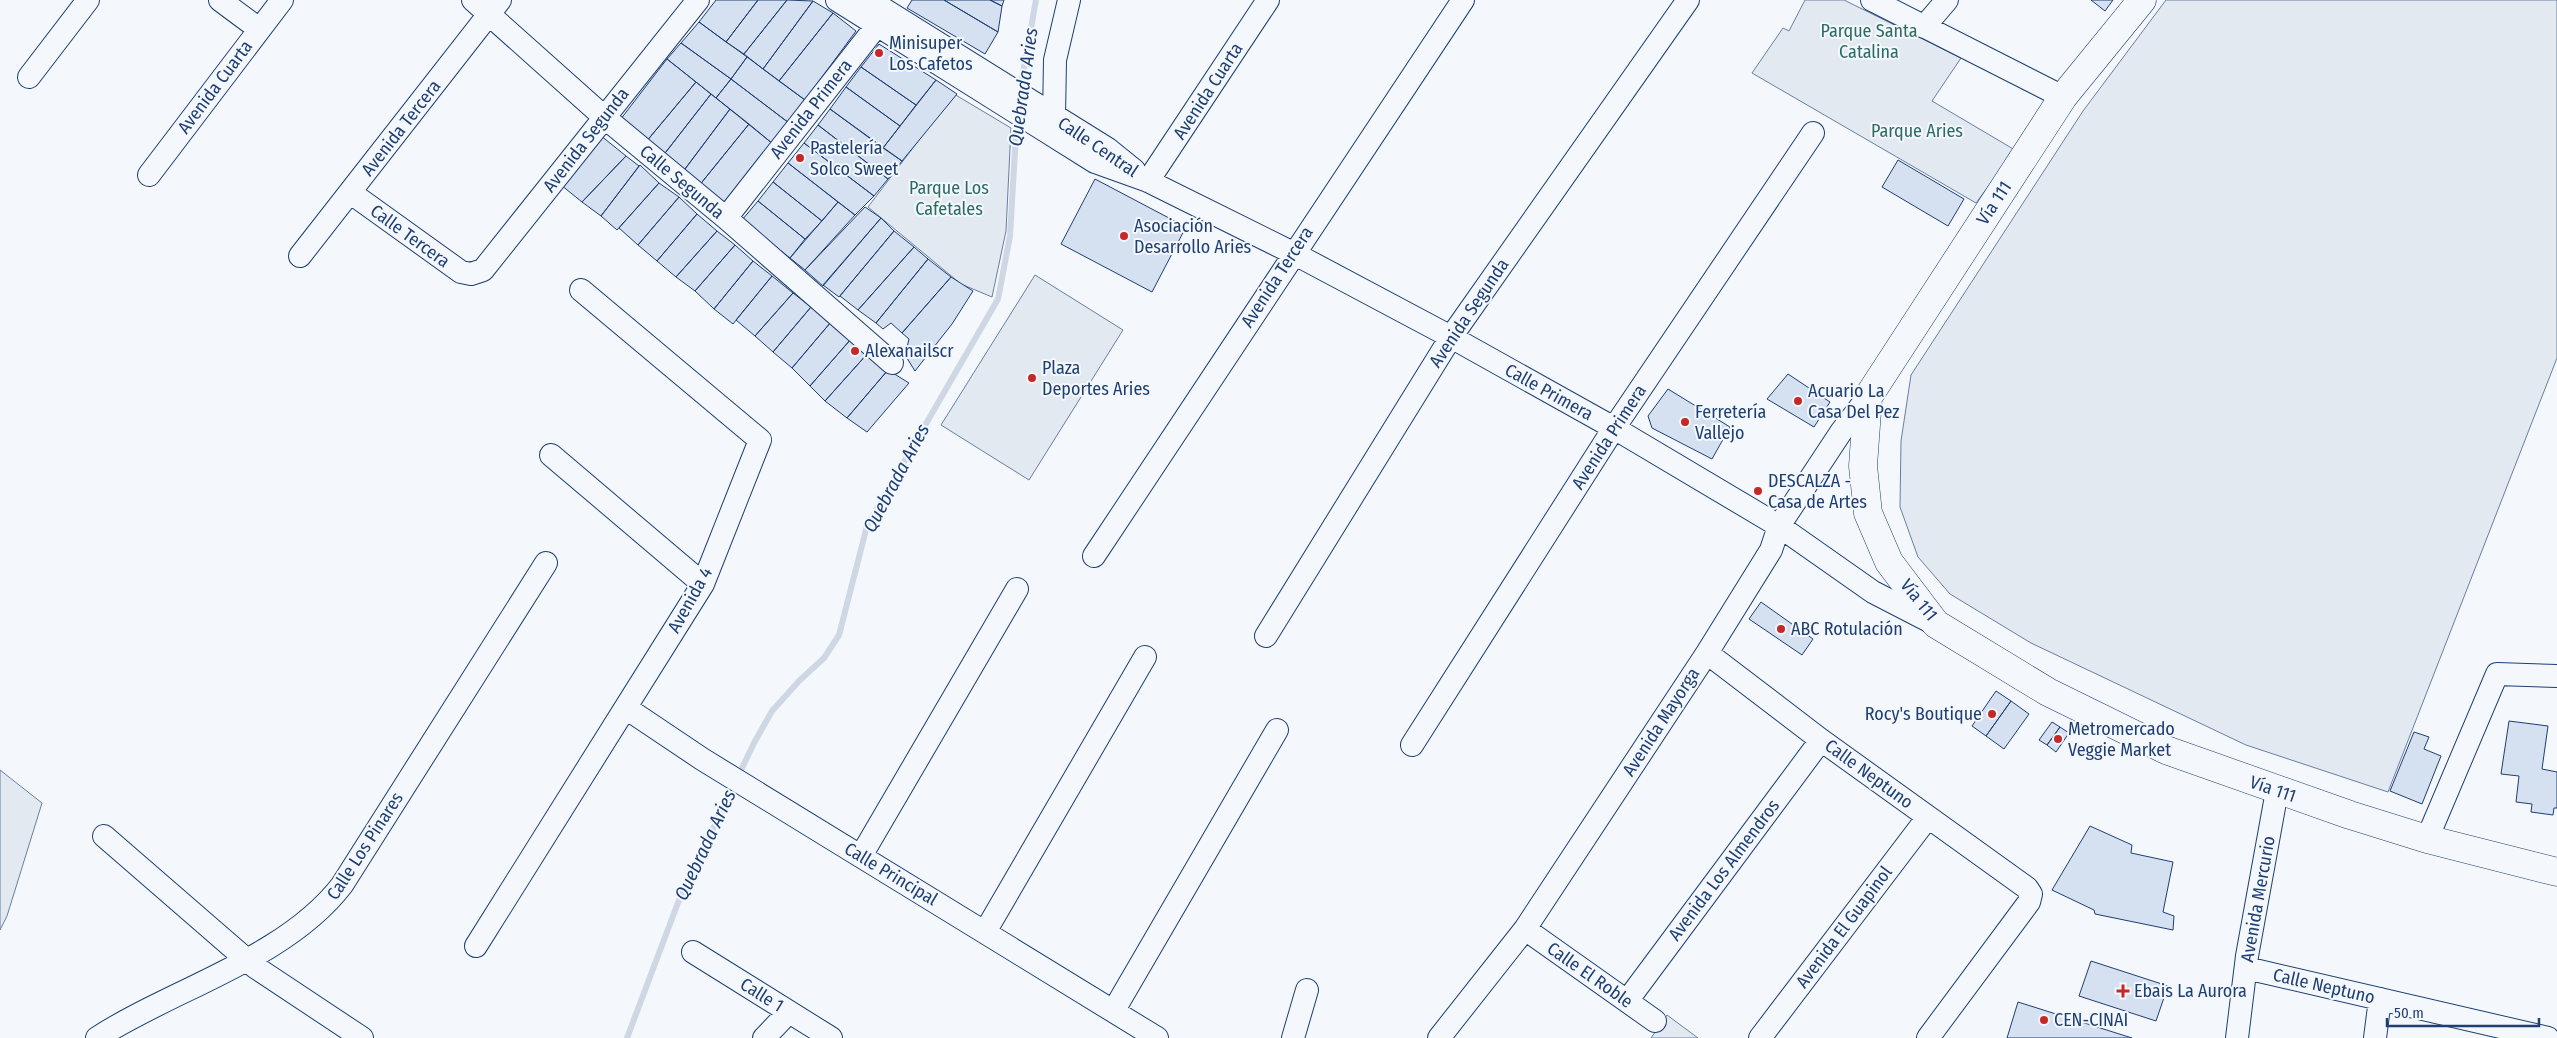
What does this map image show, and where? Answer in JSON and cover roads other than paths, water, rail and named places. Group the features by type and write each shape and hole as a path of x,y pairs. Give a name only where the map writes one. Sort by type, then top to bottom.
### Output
{"main road":[{"name":"Vía 111","path":"2142,0 2063,97 1868,397 1863,466 1868,513 1889,562 1936,624 2048,692 2166,750 2277,791 2427,839 2557,872"}],"street":[{"path":"29,77 88,0"},
{"path":"220,0 259,29"},
{"name":"Avenida Cuarta","path":"149,175 282,0"},
{"name":"Avenida Segunda","path":"471,274 483,270 698,0"},
{"name":"Calle Central","path":"837,0 887,12"},
{"name":"Calle Central","path":"869,0 1002,94 1031,112 1095,162 1148,181"},
{"path":"1054,117 1056,60 1069,0"},
{"name":"Avenida Cuarta","path":"1148,181 1268,0"},
{"name":"Avenida Tercera","path":"1094,556 1293,253 1463,0"},
{"name":"Avenida Segunda","path":"1266,636 1451,337 1688,0"},
{"path":"1872,0 2063,97"},
{"path":"1924,27 1947,0"},
{"name":"Calle Segunda","path":"487,5 604,117 726,218 892,363"},
{"name":"Avenida Tercera","path":"300,256 351,193 487,5"},
{"name":"Avenida Primera","path":"726,218 887,12"},
{"name":"Calle Central","path":"1031,112 1054,117 1108,149 1148,181"},
{"name":"Avenida Primera","path":"1412,745 1614,428 1813,133"},
{"name":"Calle Primera","path":"1148,181 1293,253 1451,337 1614,428 1779,526 1873,592 1936,624"},
{"name":"Calle Tercera","path":"351,193 461,272 471,274"},
{"name":"Avenida 4","path":"476,946 703,584 760,440 581,290"},
{"name":"Avenida Mayorga","path":"1446,1036 1525,929 1707,653 1771,550 1779,526 1841,432 1868,397"},
{"path":"551,455 703,584"},
{"name":"Calle Los Pinares","path":"97,1038 294,932 326,906 342,885 546,563"},
{"path":"861,856 1017,589"},
{"name":"Calle Neptuno","path":"1707,653 1821,740 2027,888 2031,894 2029,902 1928,1038"},
{"path":"985,932 1145,658"},
{"path":"2427,839 2497,674 2557,676"},
{"name":"Calle Principal","path":"626,708 758,793 1157,1038"},
{"path":"1114,1010 1277,730"},
{"name":"Avenida Los Almendros","path":"1627,1001 1821,740"},
{"name":"Avenida Mercurio","path":"2237,1038 2246,968 2277,791"},
{"name":"Avenida El Guapinol","path":"1760,1038 1928,817"},
{"path":"104,836 246,959 362,1038"},
{"name":"Calle El Roble","path":"1525,929 1655,1021"},
{"name":"Calle 1","path":"693,952 831,1038"},
{"name":"Calle Neptuno","path":"2246,968 2380,999 2514,1034 2548,1038"},
{"path":"1293,1038 1307,990"},
{"path":"2375,1038 2380,999"},
{"path":"764,1038 788,1012"}],"waterway":[{"name":"Quebrada Aries","path":"1020,90 1036,0"},
{"name":"Quebrada Aries","path":"627,1038 679,900 754,743 772,711 799,681 824,658 839,635 867,526 998,299 1010,236 1017,117"}],"place":[{"name":"Minisuper Los Cafetos","path":"879,53"},
{"name":"Pastelería Solco Sweet","path":"800,158"},
{"name":"Asociación Desarrollo Aries","path":"1124,236"},
{"name":"Alexanailscr","path":"855,351"},
{"name":"Plaza Deportes Aries","path":"1032,378"},
{"name":"Acuario La Casa Del Pez","path":"1798,401"},
{"name":"Ferretería Vallejo","path":"1685,422"},
{"name":"DESCALZA - Casa de Artes","path":"1758,491"},
{"name":"ABC Rotulación","path":"1781,629"},
{"name":"Rocy's Boutique","path":"1992,714"},
{"name":"Metromercado Veggie Market","path":"2058,739"},
{"name":"Ebais La Aurora","path":"2123,991"},
{"name":"CEN-CINAI","path":"2044,1020"}],"park label":[{"name":"Parque Santa Catalina","path":"1869,41"},
{"name":"Parque Aries","path":"1917,131"},
{"name":"Parque Los Cafetales","path":"949,198"}]}
